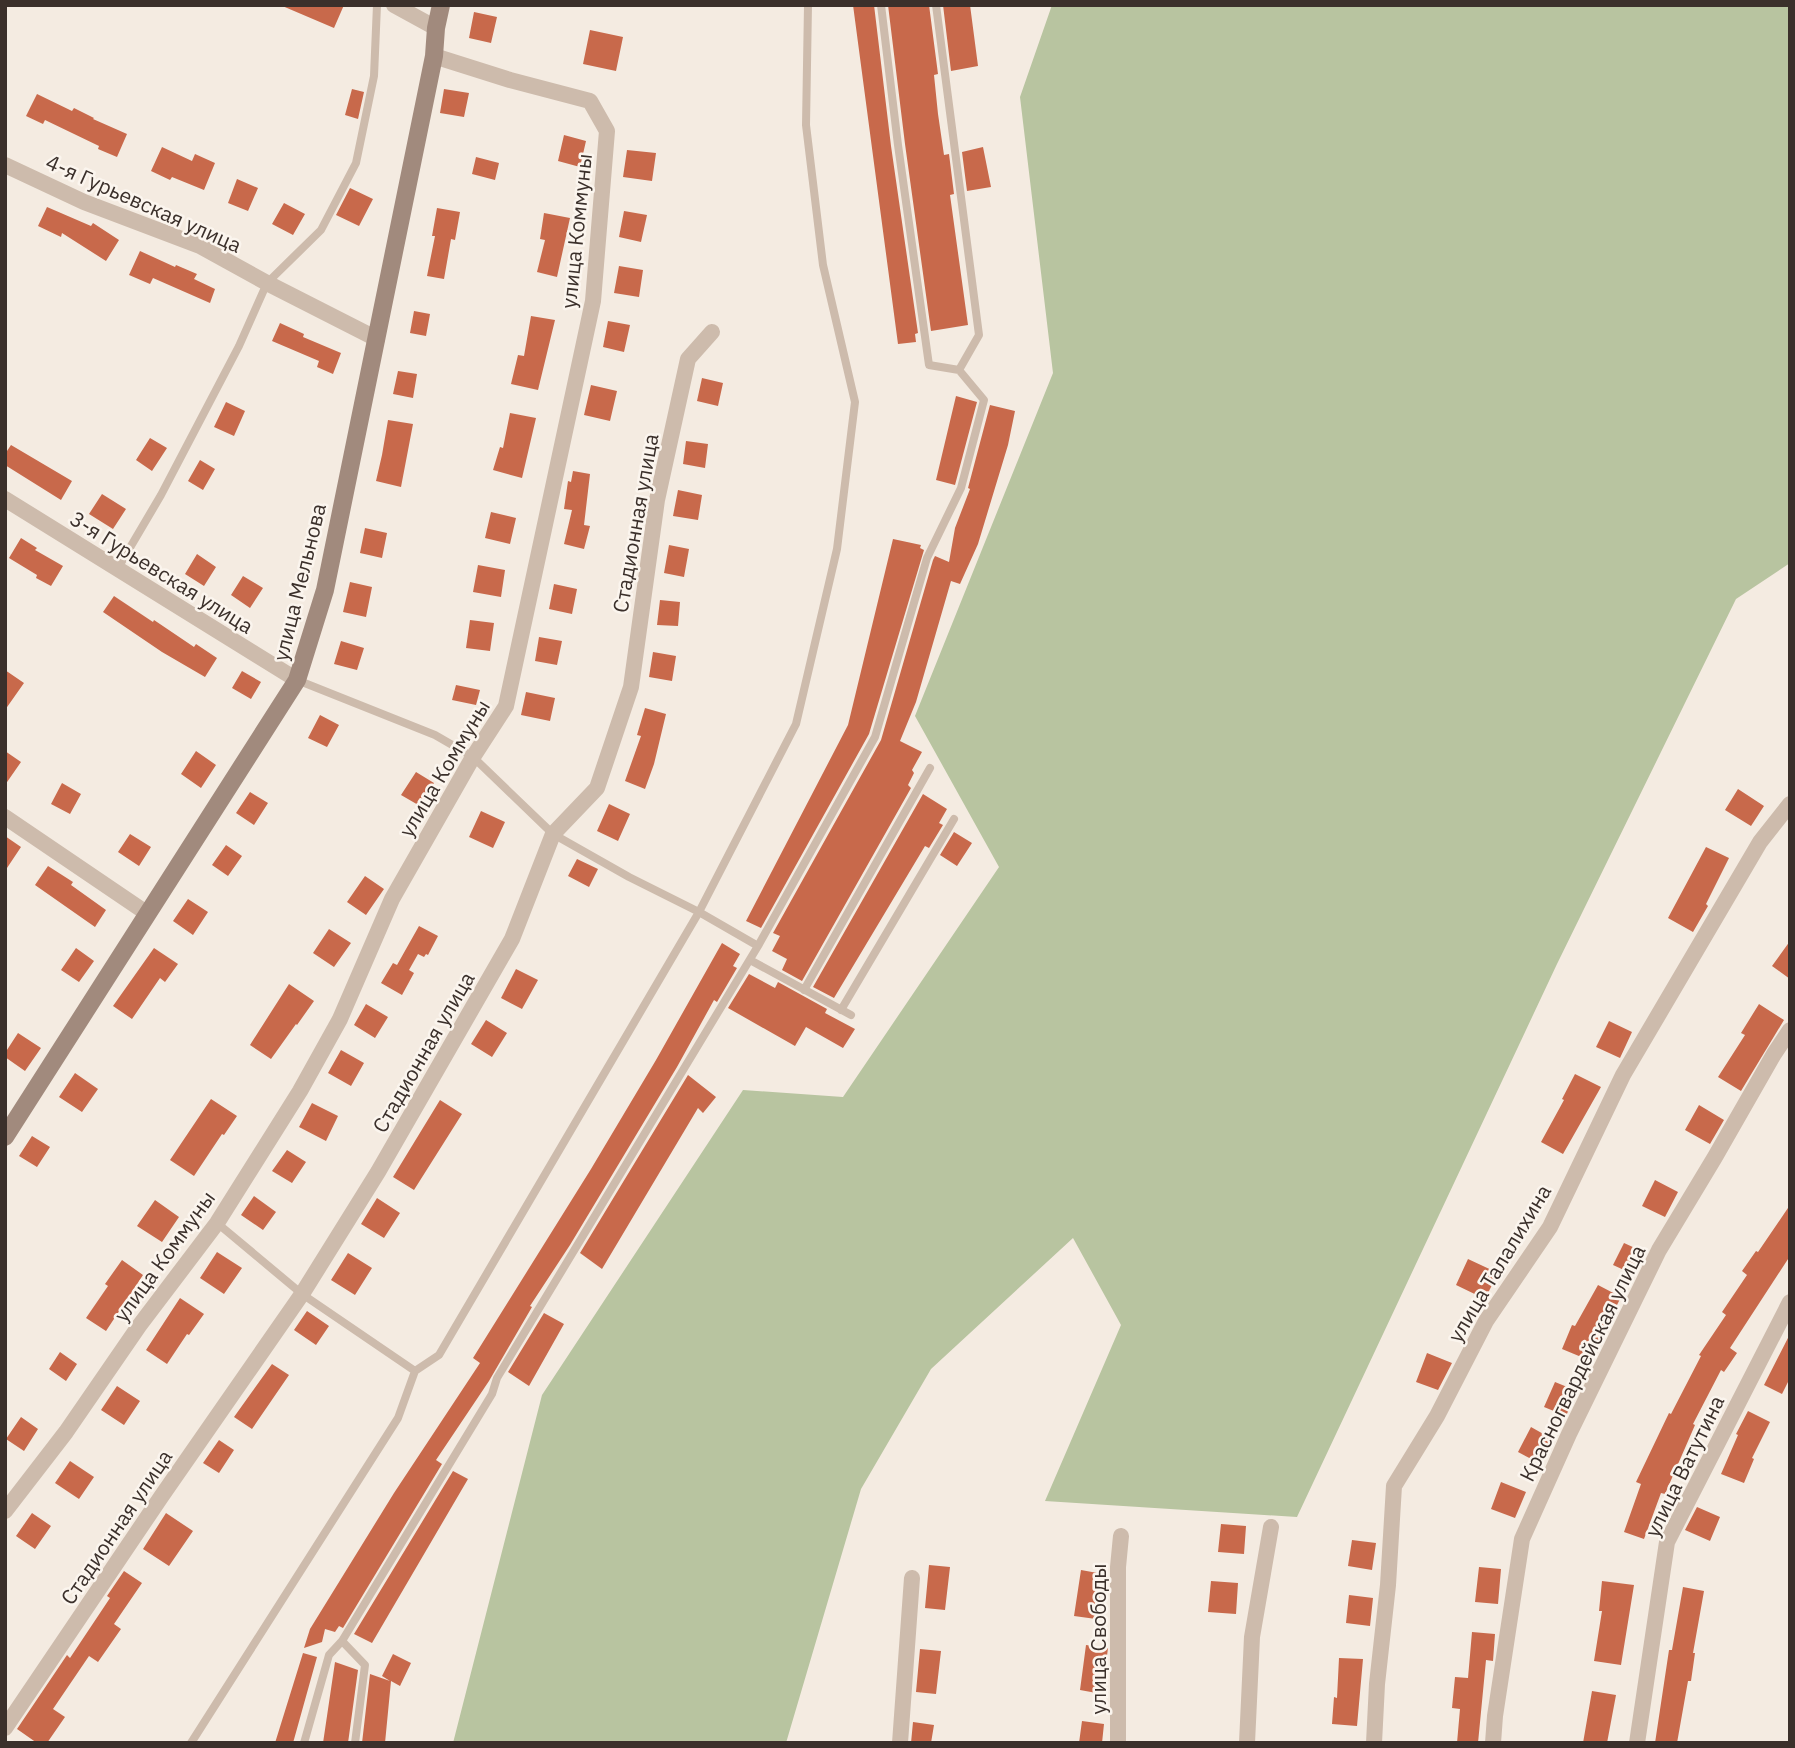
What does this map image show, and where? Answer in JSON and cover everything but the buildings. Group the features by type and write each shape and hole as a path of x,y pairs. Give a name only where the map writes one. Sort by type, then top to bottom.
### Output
{"main road":[{"name":"улица Мельнова","path":"7,1130 297,680 325,590 434,56 441,5"}],"street":[{"path":"394,5 436,28"},
{"name":"улица Коммуны","path":"5,1511 66,1432 139,1326 217,1223 300,1091 340,1019 392,899 473,757 506,706 593,301 607,131 590,101 434,56"},
{"name":"4-я Гурьевская улица","path":"5,165 84,202 200,246 376,340"},
{"name":"Стадионная улица","path":"5,1728 302,1294 378,1172 512,939 553,834 597,788 631,687 657,500 688,359 712,332"},
{"name":"3-я Гурьевская улица","path":"5,499 297,680"},
{"name":"улица Талалихина","path":"1374,1743 1394,1486 1437,1416 1486,1321 1550,1227 1623,1075 1643,1040 1760,842 1790,804"},
{"path":"5,817 148,914"},
{"name":"Красногвардейская улица","path":"1493,1743 1522,1539 1569,1434 1660,1250 1790,1030"},
{"name":"улица Ватутина","path":"1637,1743 1667,1542 1790,1301"},
{"path":"1247,1743 1252,1637 1271,1527"},
{"name":"улица Свободы","path":"1118,1743 1118,1567 1121,1536"},
{"path":"900,1743 912,1578"}],"lane":[{"path":"118,568 161,495 239,346 267,283 321,230 356,163 374,76 377,5"},
{"path":"191,1743 398,1418 415,1371 439,1355 699,912 796,724 836,549 855,402 823,265 806,125 808,5"},
{"path":"304,1743 329,1655 342,1641 492,1394 497,1378 750,960 875,737 927,558 961,488 984,400 959,370 929,365 881,5"},
{"path":"936,5 979,335 959,370"},
{"path":"297,680 435,735 473,757 553,834 758,946"},
{"path":"804,990 930,768"},
{"path":"841,1010 954,819"},
{"path":"750,960 850,1015"},
{"path":"217,1223 302,1294 415,1371"},
{"path":"342,1641 365,1665 355,1743"}],"green space":[{"path":"1052,5 1790,5 1790,563 1736,599 1557,964 1297,1517 1045,1501 1121,1325 1073,1238 931,1369 861,1489 786,1743 453,1743 542,1395 743,1090 843,1097 999,867 915,716 1053,373 1020,97"}]}
